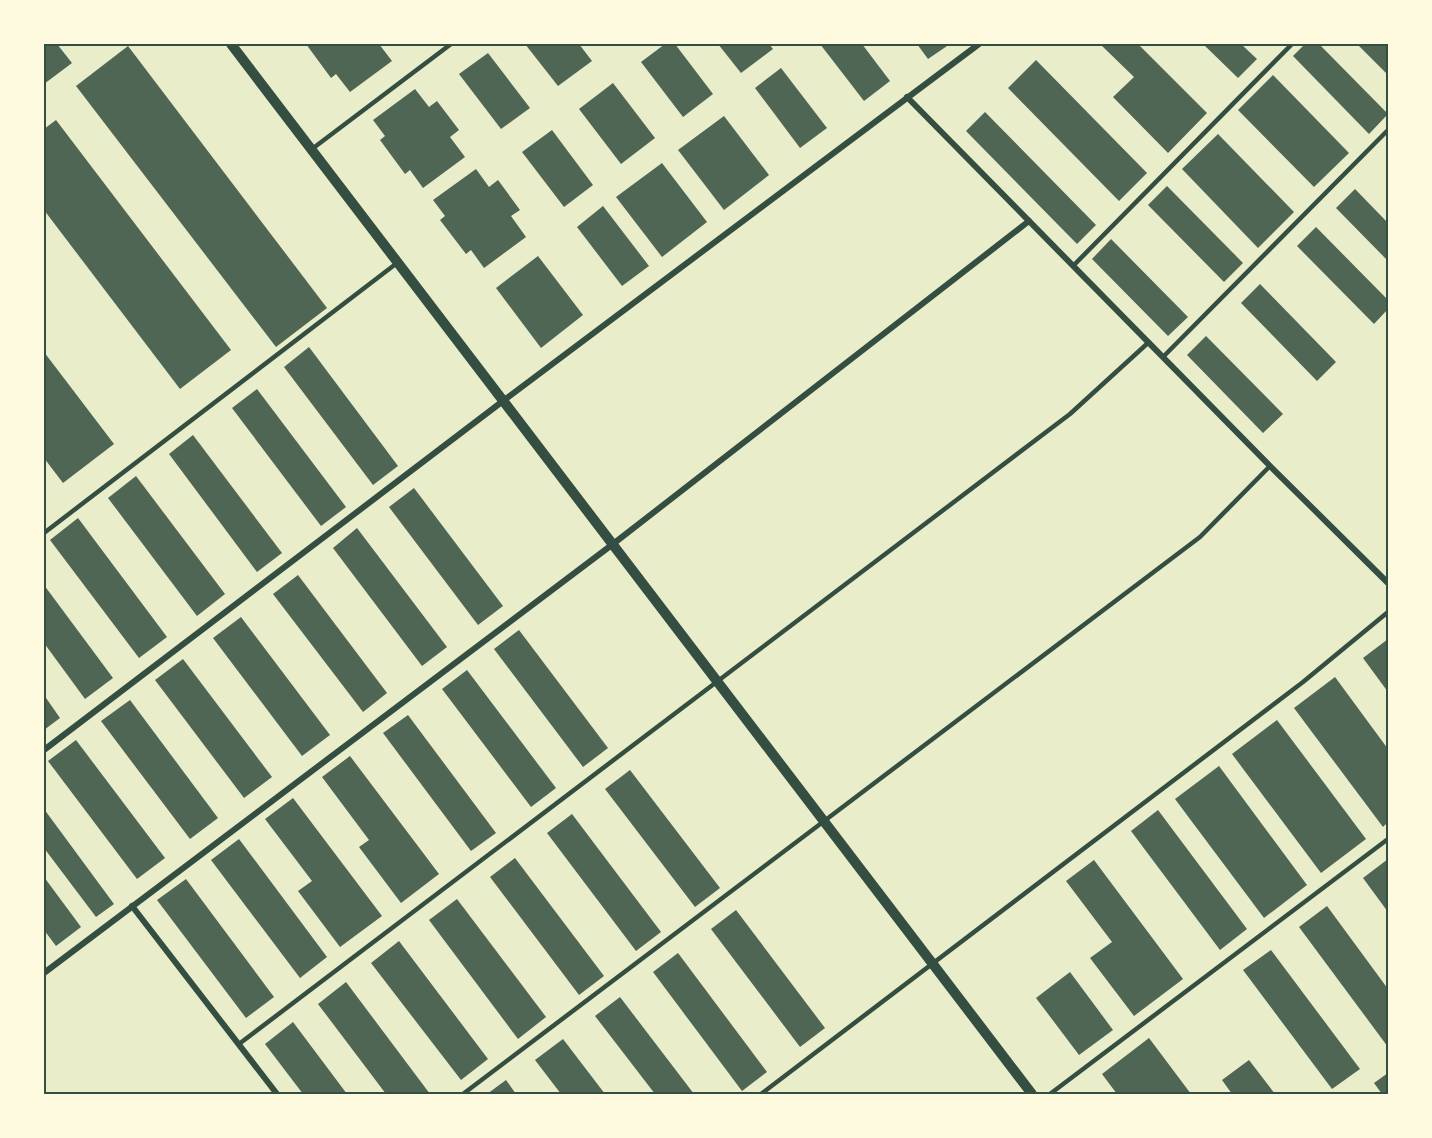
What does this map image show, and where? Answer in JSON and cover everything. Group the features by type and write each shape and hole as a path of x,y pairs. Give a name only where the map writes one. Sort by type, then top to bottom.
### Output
{"street":[{"path":"231,44 1032,1095"},
{"path":"44,750 503,401 979,44"},
{"path":"907,97 1270,466 1389,583"},
{"path":"44,973 613,544 1029,221"},
{"path":"132,906 277,1095"}],"lane":[{"path":"312,149 450,44"},
{"path":"1073,266 1293,44"},
{"path":"1163,357 1389,130"},
{"path":"44,533 397,262"},
{"path":"239,1044 1070,414 1149,342"},
{"path":"463,1095 1200,537 1270,466"},
{"path":"761,1095 1294,689 1389,612"},
{"path":"1050,1095 1389,839"}],"building":[{"path":"44,44 57,44 72,63 44,84"},
{"path":"306,44 379,44 392,61 350,92 336,74 331,78"},
{"path":"525,44 579,44 592,61 558,86"},
{"path":"665,44 675,44 713,94 683,117 641,62"},
{"path":"718,44 769,44 773,49 741,73"},
{"path":"820,44 862,44 890,81 864,101"},
{"path":"917,44 950,44 928,59"},
{"path":"1100,44 1138,44 1207,113 1168,153 1113,97 1134,77"},
{"path":"1203,44 1241,44 1257,59 1238,78"},
{"path":"1305,44 1319,44 1388,114 1369,134 1293,56"},
{"path":"1357,44 1388,44 1388,75"},
{"path":"128,46 327,308 276,347 76,86"},
{"path":"488,53 530,108 501,129 459,74"},
{"path":"1036,60 1147,173 1119,201 1008,88"},
{"path":"781,68 827,128 800,148 755,88"},
{"path":"1273,75 1349,153 1314,187 1238,110"},
{"path":"613,83 655,138 621,164 579,109"},
{"path":"415,89 429,107 437,101 459,130 450,137 465,157 423,188 410,170 405,174 380,140 385,136 373,120"},
{"path":"985,112 1096,225 1077,244 966,131"},
{"path":"724,116 769,175 724,210 678,150"},
{"path":"56,120 231,350 180,389 44,210 44,129"},
{"path":"552,130 593,185 564,207 522,152"},
{"path":"1218,134 1294,212 1258,248 1182,169"},
{"path":"662,163 707,222 662,257 616,197"},
{"path":"476,169 489,187 498,180 520,210 511,216 526,237 484,268 471,250 466,254 440,220 445,216 433,200"},
{"path":"1167,186 1243,263 1224,282 1148,205"},
{"path":"1355,189 1388,223 1388,261 1336,208"},
{"path":"603,206 649,266 622,286 577,227"},
{"path":"1316,227 1388,300 1388,309 1374,324 1297,246"},
{"path":"1111,239 1188,317 1168,336 1092,259"},
{"path":"538,256 583,315 541,348 496,288"},
{"path":"1260,284 1336,362 1317,381 1241,303"},
{"path":"1206,336 1283,414 1263,433 1187,355"},
{"path":"309,347 398,466 373,485 284,367"},
{"path":"44,352 114,444 63,483 44,458"},
{"path":"257,389 346,507 321,526 232,408"},
{"path":"193,435 282,553 257,572 169,454"},
{"path":"136,476 225,594 197,616 108,498"},
{"path":"414,488 503,606 478,625 389,507"},
{"path":"78,518 167,637 139,658 50,540"},
{"path":"357,528 447,647 422,666 333,548"},
{"path":"298,575 387,693 363,712 273,594"},
{"path":"44,585 113,678 85,699 44,643"},
{"path":"241,617 330,735 302,756 213,638"},
{"path":"519,630 608,748 583,767 494,649"},
{"path":"1388,639 1388,692 1363,658"},
{"path":"183,659 272,777 244,798 155,680"},
{"path":"467,670 556,788 531,807 442,689"},
{"path":"1335,677 1388,749 1388,822 1383,827 1294,708"},
{"path":"44,695 60,718 44,730"},
{"path":"130,700 218,818 190,839 101,721"},
{"path":"408,715 496,833 471,851 383,733"},
{"path":"1277,720 1366,839 1321,873 1232,754"},
{"path":"76,740 165,858 137,879 48,761"},
{"path":"350,756 439,874 401,903 359,847 369,840 322,777"},
{"path":"1219,766 1307,885 1264,918 1175,799"},
{"path":"630,770 720,888 695,907 605,789"},
{"path":"293,798 382,916 340,947 298,891 312,881 265,819"},
{"path":"44,809 114,904 96,917 44,848"},
{"path":"1158,810 1247,929 1220,950 1131,831"},
{"path":"572,814 661,932 636,951 547,833"},
{"path":"239,839 327,957 300,978 211,860"},
{"path":"515,858 604,976 579,995 490,877"},
{"path":"1388,859 1388,912 1363,878"},
{"path":"1094,860 1183,979 1134,1016 1090,958 1112,942 1066,881"},
{"path":"44,877 81,927 56,946 44,930"},
{"path":"186,879 274,997 246,1018 157,900"},
{"path":"457,899 546,1017 518,1039 429,920"},
{"path":"1327,906 1388,989 1388,1047 1299,927"},
{"path":"736,910 825,1028 800,1047 711,929"},
{"path":"399,941 488,1059 461,1080 371,963"},
{"path":"1271,950 1360,1069 1332,1089 1243,970"},
{"path":"678,953 767,1072 742,1091 653,972"},
{"path":"1070,972 1113,1030 1079,1055 1036,998"},
{"path":"346,982 430,1094 386,1094 318,1004"},
{"path":"620,997 694,1094 655,1094 595,1016"},
{"path":"293,1022 347,1094 303,1094 265,1044"},
{"path":"1149,1038 1191,1094 1117,1094 1102,1074"},
{"path":"563,1039 605,1094 561,1094 535,1060"},
{"path":"1249,1060 1275,1094 1232,1094 1222,1080"},
{"path":"1388,1073 1388,1094 1382,1094 1374,1083"},
{"path":"506,1080 516,1094 487,1094"}]}
